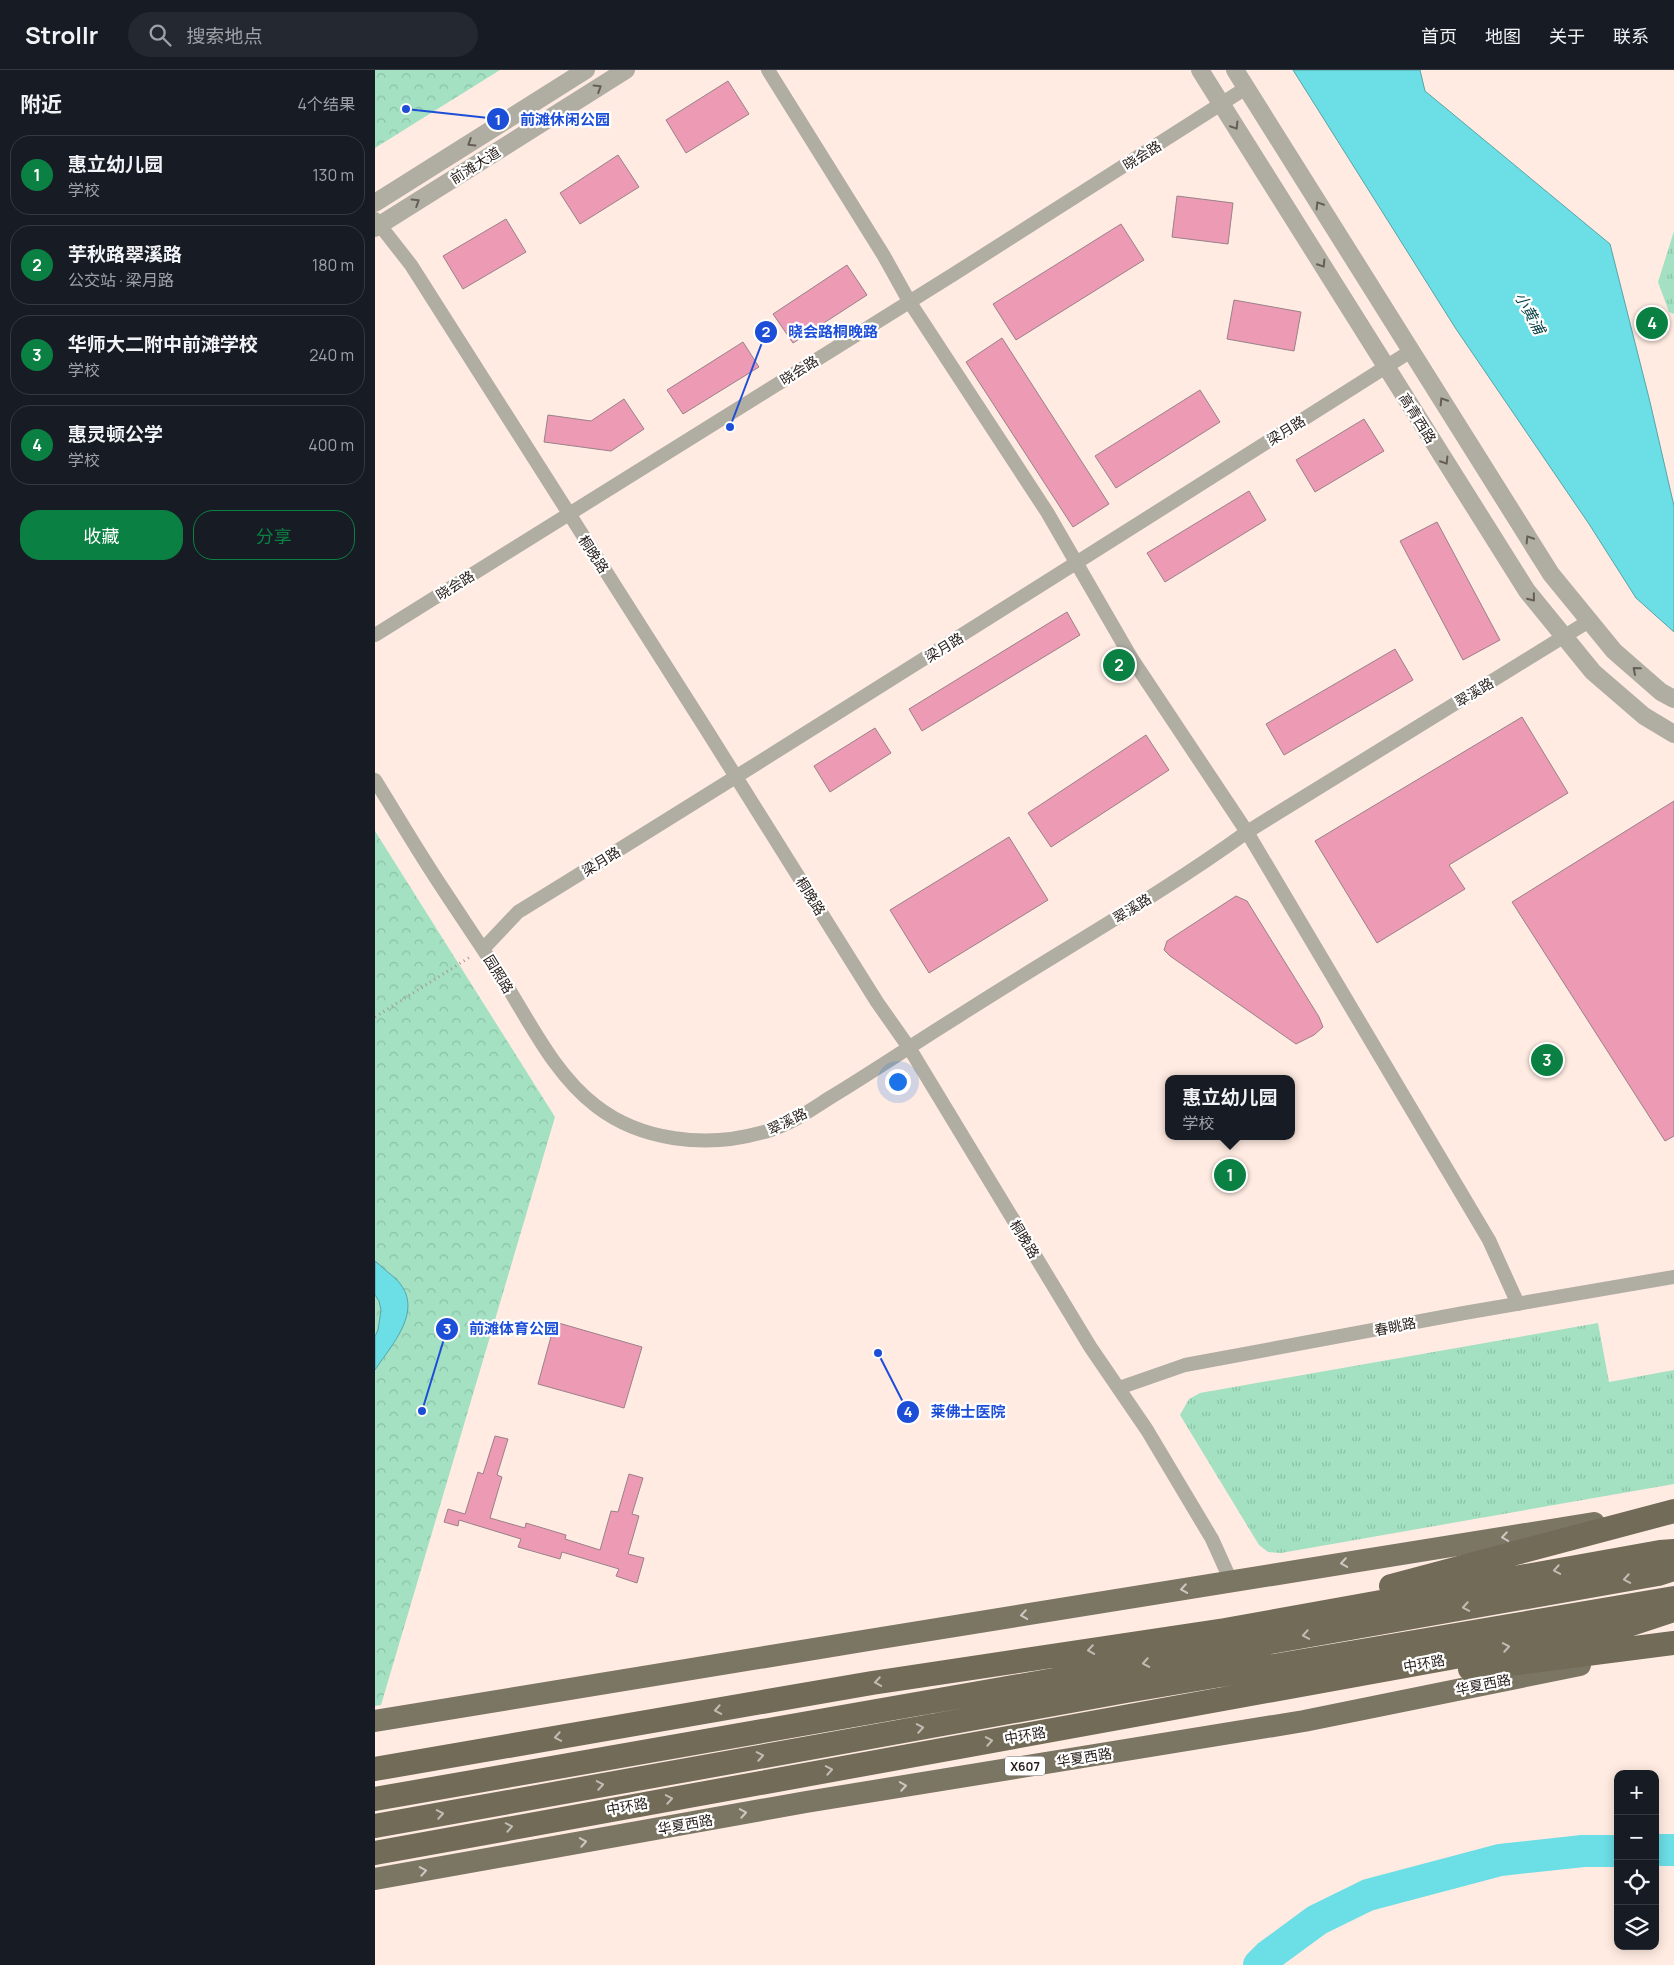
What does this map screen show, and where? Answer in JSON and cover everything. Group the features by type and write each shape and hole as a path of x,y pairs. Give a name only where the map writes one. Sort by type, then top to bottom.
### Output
{"highway":[{"path":"1225,1630 1674,1510"},
{"path":"375,1769 872,1683 1225,1630 1674,1551"},
{"path":"375,1799 1649,1576 1674,1569"},
{"name":"中环路","path":"375,1826 1136,1689 1674,1598"},
{"name":"中环路","path":"375,1853 1625,1626 1674,1610"},
{"path":"1200,1704 1674,1644"}],"main road":[{"path":"375,1722 1674,1510"},
{"name":"华夏西路","path":"375,1879 806,1802 1304,1721 1674,1644"}],"street":[{"name":"前滩大道","path":"375,203 586,70"},
{"name":"前滩大道","path":"376,224 626,70"},
{"path":"768,70 884,256 909,300 1047,512 1075,564 1132,659 1247,832 1489,1240 1518,1304"},
{"name":"高青西路","path":"1200,70 1527,591 1593,672 1644,716 1674,734"},
{"path":"1235,70 1551,574 1614,652 1661,692 1674,699"},
{"name":"晓会路","path":"375,635 1246,88"},
{"name":"桐晚路","path":"376,224 411,265 737,777 877,1002 910,1048 1091,1348 1147,1430 1213,1539 1231,1581"},
{"name":"梁月路","path":"483,949 518,912 737,777 1411,351"},
{"name":"翠溪路","path":"656,1134 689,1140 723,1140 761,1133 787,1124 1195,869 1247,832 1589,620"},
{"name":"园照路","path":"375,780 443,890 483,949 554,1062 576,1089 597,1107 623,1124 656,1134"},
{"name":"春眺路","path":"1119,1388 1185,1365 1674,1277"}],"path":[{"path":"375,1017 483,949"}],"green space":[{"path":"375,70 500,70 375,148"},
{"path":"1674,231 1674,314 1669,312 1658,282"},
{"path":"375,831 555,1117 381,1705 375,1706"},
{"path":"1598,1323 1609,1382 1674,1370 1674,1484 1281,1553 1268,1552 1259,1545 1180,1415 1189,1399 1200,1393"}],"water":[{"name":"小黄浦","path":"1293,70 1420,70 1425,91 1610,244 1674,506 1674,632 1636,598 1589,524 1456,329"},
{"path":"375,1261 396,1279 404,1290 408,1302 403,1326 375,1370 375,1336 378,1330 381,1310 375,1295"}],"building":[{"path":"728,81 749,114 686,153 666,120"},
{"path":"618,155 639,187 580,224 560,193"},
{"path":"1177,196 1233,203 1228,244 1172,237"},
{"path":"506,219 526,252 463,289 443,256"},
{"path":"1121,224 1144,260 1016,340 993,304"},
{"path":"847,265 867,295 793,343 773,314"},
{"path":"1234,300 1301,312 1294,351 1227,339"},
{"path":"1002,338 1109,504 1073,527 966,362"},
{"path":"743,342 759,367 683,414 667,390"},
{"path":"1200,390 1220,422 1116,488 1095,456"},
{"path":"624,399 644,429 611,451 544,442 548,415 591,421"},
{"path":"1364,419 1384,451 1315,492 1296,460"},
{"path":"1249,491 1266,520 1165,582 1147,553"},
{"path":"1437,522 1500,640 1463,660 1400,541"},
{"path":"1067,612 1080,635 922,731 909,709"},
{"path":"1395,649 1413,680 1284,755 1266,724"},
{"path":"1522,717 1568,793 1449,865 1465,889 1377,943 1315,841"},
{"path":"875,728 891,753 830,792 814,766"},
{"path":"1146,735 1169,770 1051,847 1028,813"},
{"path":"1674,801 1674,1136 1665,1141 1512,902"},
{"path":"1009,837 1048,900 929,973 890,910"},
{"path":"1236,896 1247,901 1319,1017 1323,1027 1314,1035 1296,1044 1164,950 1167,941"},
{"path":"555,1322 642,1347 624,1408 538,1384"},
{"path":"495,1436 508,1439 497,1475 502,1477 490,1518 525,1528 526,1523 566,1535 565,1539 600,1550 611,1511 618,1512 629,1474 643,1478 632,1514 639,1516 628,1554 644,1558 637,1583 616,1576 619,1569 562,1552 560,1559 518,1547 521,1539 459,1520 458,1526 444,1522 448,1509 465,1514 478,1472 483,1474"}],"waterway":[{"path":"1659,1850 1674,1850"},
{"path":"1259,1965 1268,1956 1317,1920 1368,1895 1500,1860 1583,1851 1614,1851"}],"place":[{"name":"前滩休闲公园","path":"406,109"},
{"name":"惠灵顿公学","path":"1652,323"},
{"name":"晓会路桐晚路","path":"730,427"},
{"name":"芋秋路翠溪路","path":"1119,665"},
{"name":"华师大二附中前滩学校","path":"1547,1060"},
{"name":"惠立幼儿园","path":"1230,1175"},
{"name":"莱佛士医院","path":"878,1353"},
{"name":"前滩体育公园","path":"422,1411"}]}
